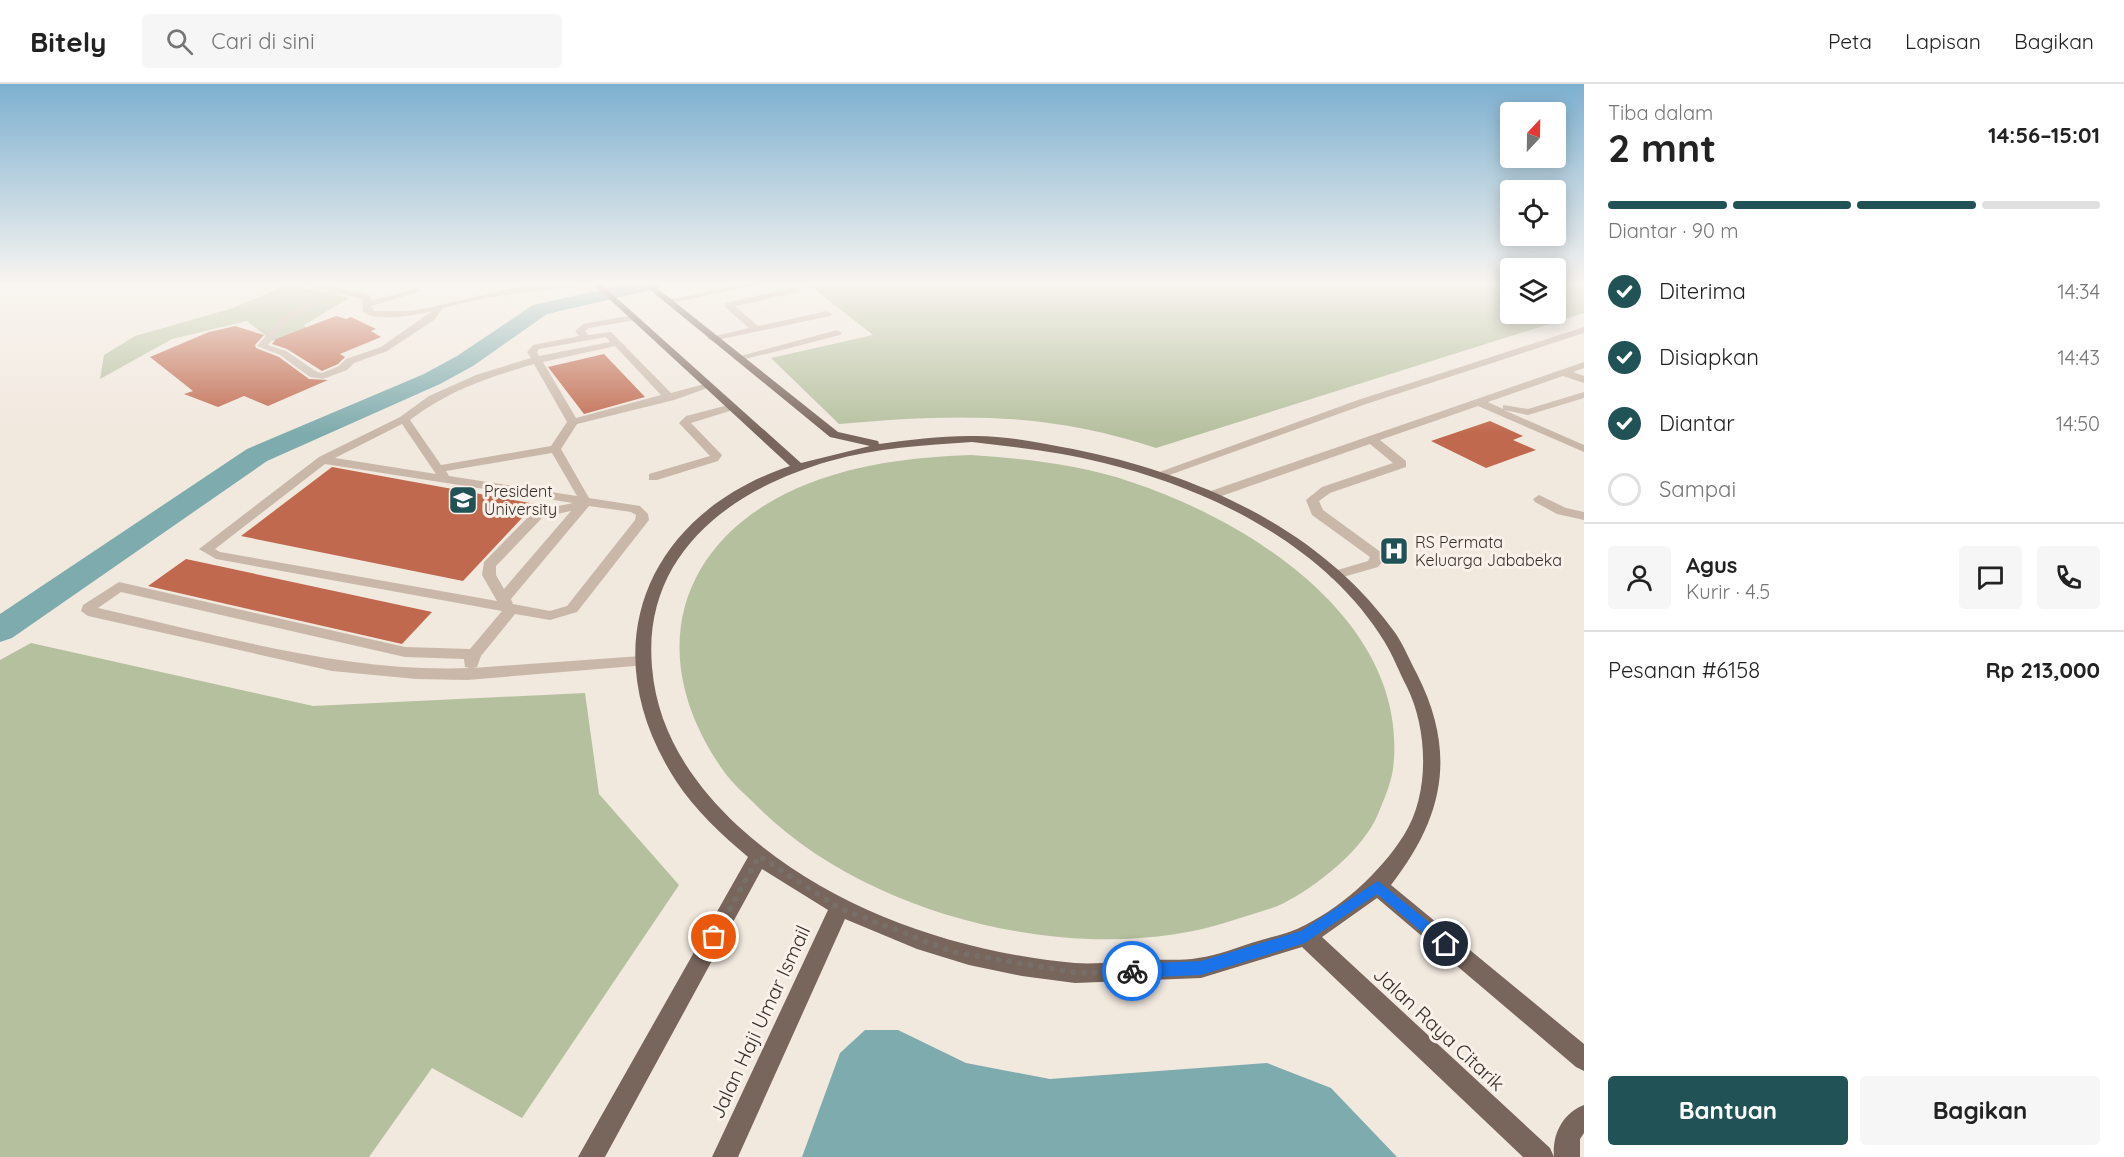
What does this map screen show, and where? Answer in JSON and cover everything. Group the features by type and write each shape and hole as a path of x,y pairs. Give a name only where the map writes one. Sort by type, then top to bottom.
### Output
{"main road":[{"path":"651,334 797,466"},
{"path":"707,334 834,435 883,444"},
{"path":"927,440 1019,442 1103,457 1160,474 1212,495 1256,517 1298,544 1336,575 1377,618 1409,667 1429,721 1432,777 1416,834 1378,886 1305,936 1201,968 1078,973 953,952 839,908 759,856 693,791 654,724 641,661 648,606 670,559 704,520 747,489 797,466 883,444 927,440"},
{"path":"591,1157 759,856"},
{"path":"1378,886 1584,1059"},
{"name":"Jalan Haji Umar Ismail","path":"725,1157 839,908"},
{"name":"Jalan Raya Citarik","path":"1305,936 1541,1157"},
{"path":"1567,1157 1568,1135 1575,1123 1584,1117"}],"street":[{"path":"273,334 262,346 283,353 314,375 322,376 343,368 350,361 384,349 407,334"},
{"path":"582,334 585,338"},
{"path":"608,334 670,398"},
{"path":"573,422 532,352 536,347 608,334"},
{"path":"712,338 729,334"},
{"path":"738,358 837,334"},
{"path":"1160,474 1362,402 1571,334"},
{"path":"775,341 785,348"},
{"path":"323,460 441,474 587,503 635,509 642,514 642,520 572,609 560,616 548,617 508,604 216,555 207,549 323,460 404,419 433,398 459,386 536,360 617,342"},
{"path":"1212,495 1584,365"},
{"path":"1563,372 1584,381"},
{"path":"441,474 555,449 573,422 670,398 708,386"},
{"path":"1483,400 1528,412 1584,395"},
{"path":"1483,400 1584,449"},
{"path":"653,477 714,458 716,455 685,423 690,418 732,407"},
{"path":"404,419 441,474"},
{"path":"1336,575 1373,564 1377,556 1317,512 1312,500 1326,490 1402,465 1371,439"},
{"path":"555,449 587,503"},
{"path":"1539,499 1562,511 1584,516"},
{"path":"508,604 489,575 489,565 539,514 587,503"},
{"path":"467,674 474,654 508,604 587,503"},
{"path":"474,654 405,652 119,587 88,608 88,611 332,664 416,673 467,674 641,661"}],"green space":[{"path":"193,334 172,339 100,379 104,355 135,336"},
{"path":"263,334 300,334 272,341"},
{"path":"872,334 1517,334 1156,448 1076,427 999,418 921,418 839,424 771,358"},
{"path":"971,455 1032,461 1092,471 1177,499 1225,523 1271,551 1313,585 1349,624 1376,668 1392,716 1393,769 1385,797 1371,827 1338,866 1309,888 1277,906 1178,934 1115,939 1049,936 983,924 919,905 859,879 805,846 732,782 697,726 683,679 680,635 689,594 709,556 740,524 780,496 830,476 900,461"},
{"path":"31,643 313,706 585,693 599,794 679,885 522,1118 432,1068 369,1157 0,1157 0,660"}],"water":[{"path":"865,1030 898,1030 966,1063 1050,1079 1267,1063 1331,1088 1397,1157 802,1157 840,1053"}],"building":[{"path":"204,334 261,334 264,335 255,345 256,348 279,357 309,379 328,380 268,406 244,396 218,407 184,394 193,391 150,357"},
{"path":"289,334 376,334 381,337 340,354 345,357 338,364 322,371 287,349 272,344 276,339"},
{"path":"604,354 645,397 584,414 548,367"},
{"path":"1490,421 1523,436 1513,440 1536,450 1486,468 1431,441"},
{"path":"332,467 535,504 463,581 241,536"},
{"path":"186,559 432,612 402,644 148,586"}],"waterway":[{"path":"0,630 257,455 432,379 465,361 504,334"}],"way so far":[{"path":"714,937 759,856 839,908 953,952 1078,973 1132,971"}],"place":[{"name":"President University","path":"463,500"},
{"name":"RS Permata Keluarga Jababeka","path":"1394,551"}],"route":[{"path":"1132,971 1201,968 1305,936 1378,886 1446,944"}]}
